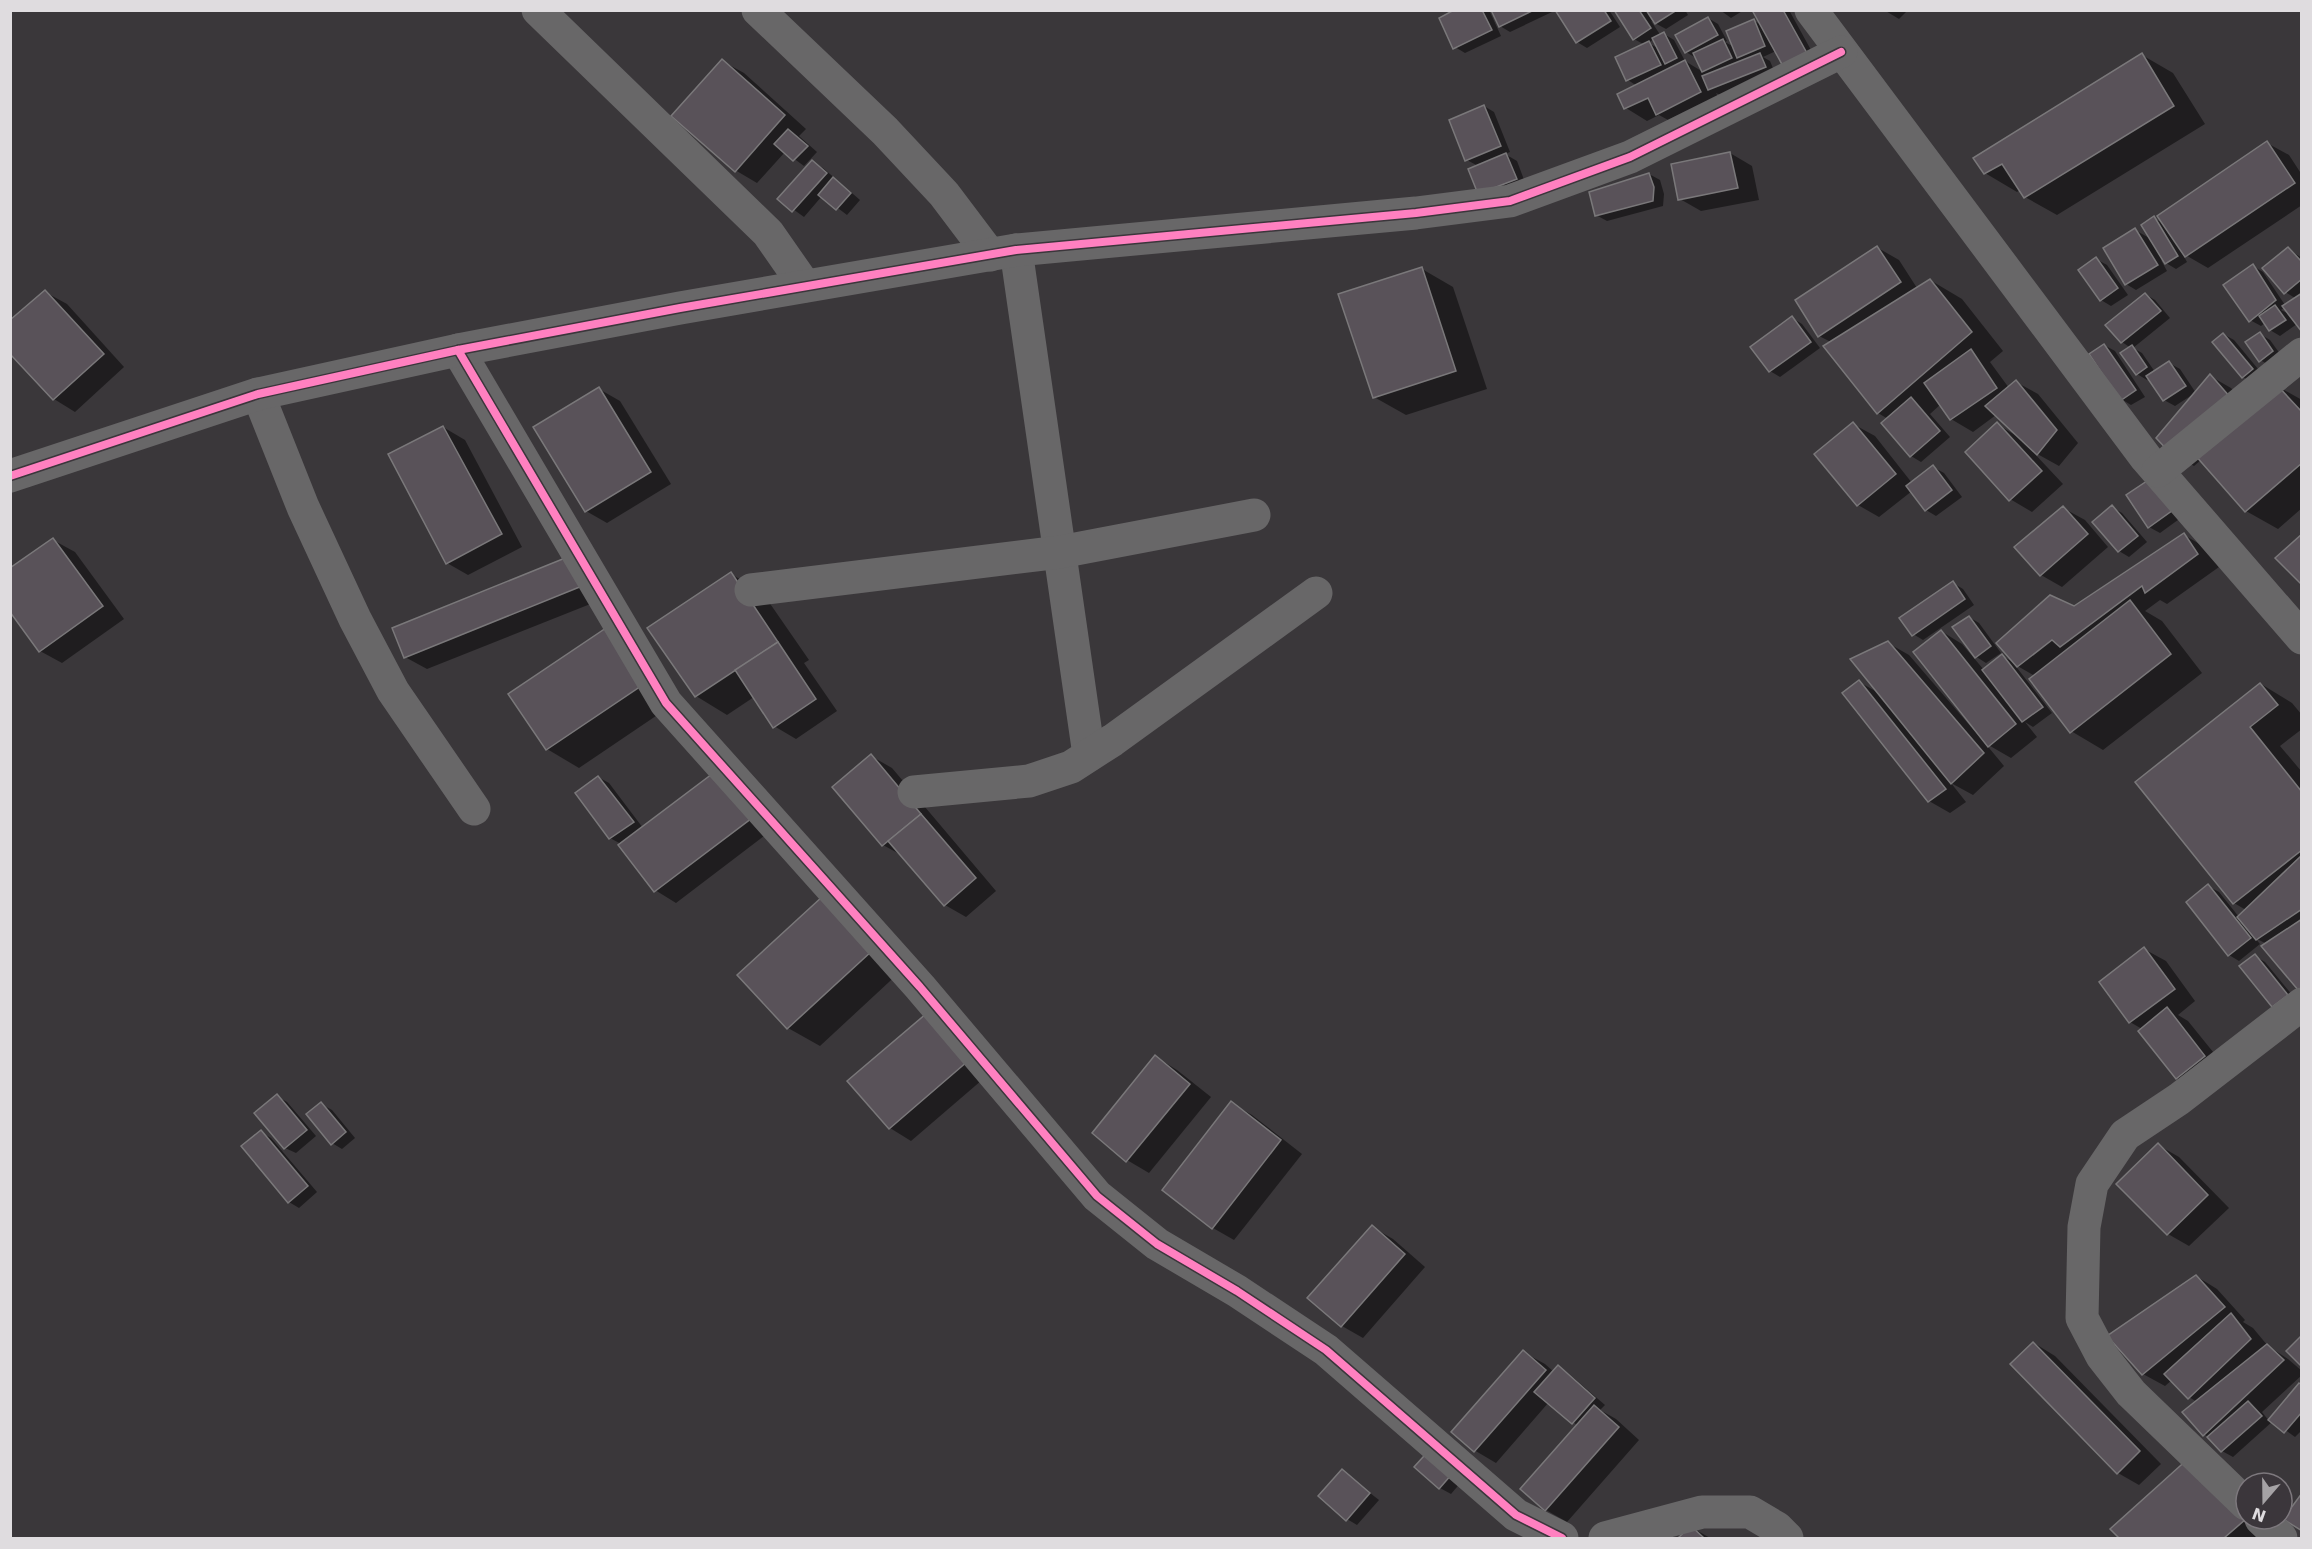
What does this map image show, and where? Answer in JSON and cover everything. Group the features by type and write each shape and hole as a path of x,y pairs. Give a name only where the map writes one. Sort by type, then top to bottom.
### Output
{"street":[{"path":"538,10 768,233 805,286"},
{"path":"758,10 892,139 1003,252 1060,552 1089,755"},
{"path":"1811,10 2158,471 2301,638"},
{"path":"10,476 258,394 458,350 805,286 1003,252 1404,214 1510,201 1630,157 1841,52"},
{"path":"458,350 666,703 920,987 1097,1196 1157,1244 1237,1291 1326,1350 1516,1515 1562,1539"},
{"path":"2158,471 2301,354"},
{"path":"258,394 303,507 355,619 393,691 474,809"},
{"path":"751,590 1060,552 1254,515"},
{"path":"914,792 1029,780 1071,767 1113,740 1316,593"},
{"path":"2234,1492 2131,1393 2102,1356 2082,1318 2084,1227 2092,1184 2124,1135 2179,1099 2301,1004"},
{"path":"1605,1539 1702,1512 1750,1512 1778,1528 1787,1539"}],"building":[{"path":"1454,10 1482,10 1492,30 1453,49 1439,18"},
{"path":"1491,10 1534,10 1499,27"},
{"path":"1555,10 1604,10 1611,21 1576,43"},
{"path":"1614,10 1639,10 1651,28 1633,40"},
{"path":"1646,10 1677,10 1655,24"},
{"path":"1752,10 1783,10 1808,55 1784,68"},
{"path":"1708,17 1718,35 1685,53 1675,35"},
{"path":"1754,19 1765,46 1737,58 1726,31"},
{"path":"1664,32 1677,58 1665,64 1652,38"},
{"path":"1723,39 1732,58 1702,72 1693,53"},
{"path":"1649,41 1661,65 1626,81 1615,57"},
{"path":"1760,53 1766,67 1708,90 1702,76"},
{"path":"2142,53 2174,106 2024,198 2002,164 1984,174 1973,158"},
{"path":"722,59 785,115 735,172 671,116"},
{"path":"1685,60 1701,92 1656,115 1648,98 1624,109 1617,94"},
{"path":"1484,105 1501,146 1465,161 1449,120"},
{"path":"788,129 808,146 793,161 774,144"},
{"path":"2267,141 2295,183 2185,257 2157,216"},
{"path":"1730,152 1738,188 1678,200 1671,164"},
{"path":"1506,153 1517,179 1478,194 1468,169"},
{"path":"812,160 827,173 792,212 777,199"},
{"path":"1649,173 1654,187 1653,201 1595,216 1589,192"},
{"path":"833,177 851,193 836,210 818,195"},
{"path":"2154,216 2178,256 2165,264 2141,225"},
{"path":"2135,228 2158,265 2125,285 2103,248"},
{"path":"1877,246 1901,282 1818,337 1795,300"},
{"path":"2288,247 2302,262 2302,279 2284,294 2262,268"},
{"path":"2096,257 2118,288 2100,301 2078,270"},
{"path":"2253,264 2276,300 2249,322 2223,285"},
{"path":"1422,267 1456,371 1373,398 1338,294"},
{"path":"1930,279 1972,332 1877,414 1823,346"},
{"path":"45,290 104,354 53,400 10,354 10,320"},
{"path":"2145,293 2161,311 2121,343 2105,325"},
{"path":"2302,293 2302,332 2282,306"},
{"path":"2275,305 2286,320 2269,331 2259,316"},
{"path":"1792,316 1811,342 1769,372 1750,347"},
{"path":"2260,332 2273,351 2259,362 2245,342"},
{"path":"2223,333 2253,369 2242,378 2212,342"},
{"path":"2104,344 2136,390 2120,401 2089,354"},
{"path":"2132,345 2147,367 2136,375 2120,353"},
{"path":"1971,349 1997,388 1950,420 1924,383"},
{"path":"2169,361 2186,386 2163,401 2146,376"},
{"path":"2210,374 2230,397 2172,455 2156,438"},
{"path":"2016,380 2057,430 2037,455 1985,406"},
{"path":"2275,383 2302,412 2302,463 2245,512 2195,455"},
{"path":"599,387 651,472 585,512 533,427"},
{"path":"1911,397 1940,431 1910,457 1881,423"},
{"path":"1853,422 1896,474 1857,506 1814,454"},
{"path":"1997,422 2042,471 2009,501 1965,452"},
{"path":"443,426 502,534 446,564 388,454"},
{"path":"1933,465 1952,490 1925,511 1906,486"},
{"path":"2150,479 2173,510 2148,528 2126,495"},
{"path":"2112,505 2138,536 2118,552 2092,522"},
{"path":"2063,506 2088,534 2040,576 2014,547"},
{"path":"2184,533 2198,554 2145,593 2142,586 2060,647 2052,640 2017,667 1996,643 2050,595 2074,606"},
{"path":"2302,534 2302,585 2275,558"},
{"path":"53,538 103,606 39,652 10,612 10,568"},
{"path":"575,554 587,584 404,658 392,628"},
{"path":"731,572 778,642 695,697 647,628"},
{"path":"1953,581 1965,599 1912,636 1899,618"},
{"path":"2130,600 2171,654 2070,733 2029,679"},
{"path":"1969,616 1991,646 1975,658 1952,627"},
{"path":"609,626 647,682 546,750 508,694"},
{"path":"1941,630 2016,724 1988,747 1913,652"},
{"path":"1888,641 1984,753 1951,784 1850,659"},
{"path":"778,642 816,699 773,728 735,670"},
{"path":"2002,654 2043,707 2022,722 1982,670"},
{"path":"1859,680 1946,789 1928,802 1842,693"},
{"path":"2260,683 2278,705 2250,727 2302,792 2302,850 2233,904 2135,782"},
{"path":"871,754 921,814 882,846 832,787"},
{"path":"716,771 752,818 654,892 618,845"},
{"path":"598,776 634,822 609,839 575,793"},
{"path":"921,814 976,878 944,906 888,841"},
{"path":"2302,855 2302,909 2256,940 2237,917"},
{"path":"2208,884 2251,938 2228,956 2186,902"},
{"path":"823,896 873,950 787,1029 737,975"},
{"path":"2302,919 2302,989 2299,991 2261,946"},
{"path":"2144,947 2175,989 2129,1023 2099,982"},
{"path":"2255,954 2288,995 2272,1007 2239,966"},
{"path":"2167,1007 2205,1056 2176,1079 2138,1031"},
{"path":"927,1013 968,1061 889,1129 847,1081"},
{"path":"1155,1055 1190,1084 1126,1162 1092,1133"},
{"path":"277,1094 307,1130 284,1149 254,1113"},
{"path":"1231,1101 1281,1140 1212,1229 1162,1190"},
{"path":"321,1102 346,1132 331,1145 306,1114"},
{"path":"261,1130 308,1186 288,1203 241,1146"},
{"path":"2158,1143 2208,1195 2167,1235 2116,1184"},
{"path":"1372,1225 1405,1254 1341,1327 1307,1298"},
{"path":"2196,1275 2225,1307 2142,1375 2107,1336"},
{"path":"2231,1313 2251,1339 2188,1399 2164,1374"},
{"path":"2302,1335 2302,1367 2286,1351"},
{"path":"2033,1342 2140,1451 2117,1474 2010,1364"},
{"path":"2267,1344 2284,1360 2203,1436 2182,1412"},
{"path":"1523,1350 1546,1370 1474,1452 1451,1432"},
{"path":"1558,1365 1595,1398 1572,1424 1534,1392"},
{"path":"2299,1383 2302,1385 2302,1412 2284,1433 2268,1420"},
{"path":"2248,1401 2262,1416 2221,1452 2207,1437"},
{"path":"1594,1405 1619,1427 1545,1511 1520,1489"},
{"path":"1433,1446 1458,1467 1439,1489 1414,1467"},
{"path":"2190,1457 2234,1506 2234,1529 2224,1538 2119,1538 2110,1529"},
{"path":"1342,1469 1370,1493 1346,1521 1318,1496"},
{"path":"2302,1493 2302,1531 2294,1526 2294,1504"},
{"path":"1691,1526 1704,1538 1678,1538"}],"cycle path":[{"path":"10,476 258,394 458,350 680,308 1016,250 1416,213 1510,201 1630,157 1841,52"},
{"path":"458,350 666,703 920,987 1097,1196 1157,1244 1237,1291 1326,1350 1516,1515 1562,1538"}]}
